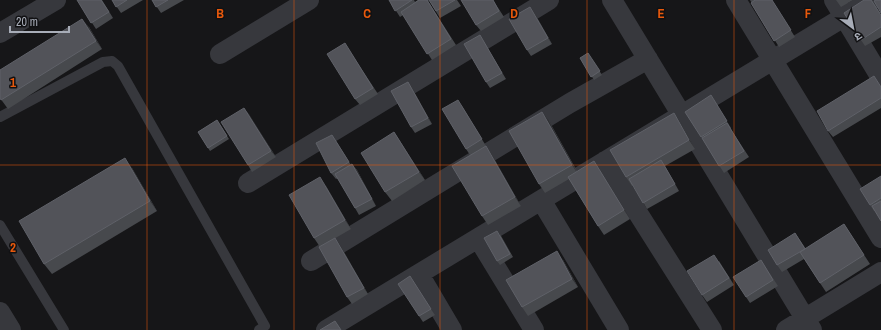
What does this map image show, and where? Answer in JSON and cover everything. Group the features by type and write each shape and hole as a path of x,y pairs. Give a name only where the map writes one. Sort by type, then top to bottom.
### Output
{"street":[{"path":"0,33 56,0"},
{"path":"220,54 308,0"},
{"path":"248,183 549,0"},
{"path":"612,0 809,324"},
{"path":"736,0 881,238"},
{"path":"326,330 352,323 419,274 773,60 839,8 872,0"},
{"path":"839,8 881,78"},
{"path":"312,261 570,103 648,59"},
{"path":"605,162 712,330"},
{"path":"541,200 620,330"},
{"path":"478,238 534,330"},
{"path":"786,330 809,324 881,272"},
{"path":"419,274 452,330"},
{"path":"0,312 11,330"}],"lane":[{"path":"0,117 102,62 112,61 118,66 265,326 259,330"},
{"path":"0,225 64,330"}],"building":[{"path":"77,0 101,0 109,12 91,23"},
{"path":"112,0 127,0 116,7"},
{"path":"152,0 168,0 156,7"},
{"path":"389,0 412,0 395,11"},
{"path":"419,0 427,0 451,39 427,54 401,12"},
{"path":"429,0 455,0 436,11"},
{"path":"461,0 493,0 499,11 476,25"},
{"path":"755,0 772,0 791,30 774,41 751,3"},
{"path":"864,0 871,0 881,15 881,27 861,40 844,13"},
{"path":"881,0 881,13 874,1"},
{"path":"530,7 548,38 527,50 509,19"},
{"path":"82,19 96,41 1,100 0,70"},
{"path":"480,35 502,73 486,82 464,44"},
{"path":"345,43 373,88 355,99 327,54"},
{"path":"588,53 600,71 591,77 580,58"},
{"path":"874,76 881,87 881,98 828,131 817,111"},
{"path":"408,82 428,118 411,127 391,91"},
{"path":"711,95 727,121 701,137 685,112"},
{"path":"458,100 482,139 466,149 442,109"},
{"path":"244,108 271,151 248,165 221,122"},
{"path":"542,112 572,165 539,184 509,131"},
{"path":"674,113 689,140 626,177 610,150"},
{"path":"217,120 227,136 208,148 198,132"},
{"path":"727,123 744,151 719,166 702,138"},
{"path":"394,132 419,172 385,192 361,153"},
{"path":"332,135 349,162 331,173 316,143"},
{"path":"486,146 515,197 482,216 452,166"},
{"path":"125,158 150,201 44,264 19,221"},
{"path":"661,160 675,184 643,203 629,179"},
{"path":"594,161 624,210 598,226 568,177"},
{"path":"352,164 372,199 355,208 335,174"},
{"path":"881,176 881,198 870,205 860,189"},
{"path":"320,177 345,220 314,238 289,195"},
{"path":"881,201 881,221 872,206"},
{"path":"844,224 864,255 820,283 800,252"},
{"path":"497,231 510,254 497,261 484,238"},
{"path":"795,233 805,249 777,265 768,250"},
{"path":"335,238 364,288 347,297 319,247"},
{"path":"557,251 572,279 522,307 506,280"},
{"path":"714,255 729,278 702,295 687,271"},
{"path":"761,260 773,280 746,297 733,277"},
{"path":"410,276 431,309 419,316 398,284"},
{"path":"335,321 341,330 320,330"}]}
